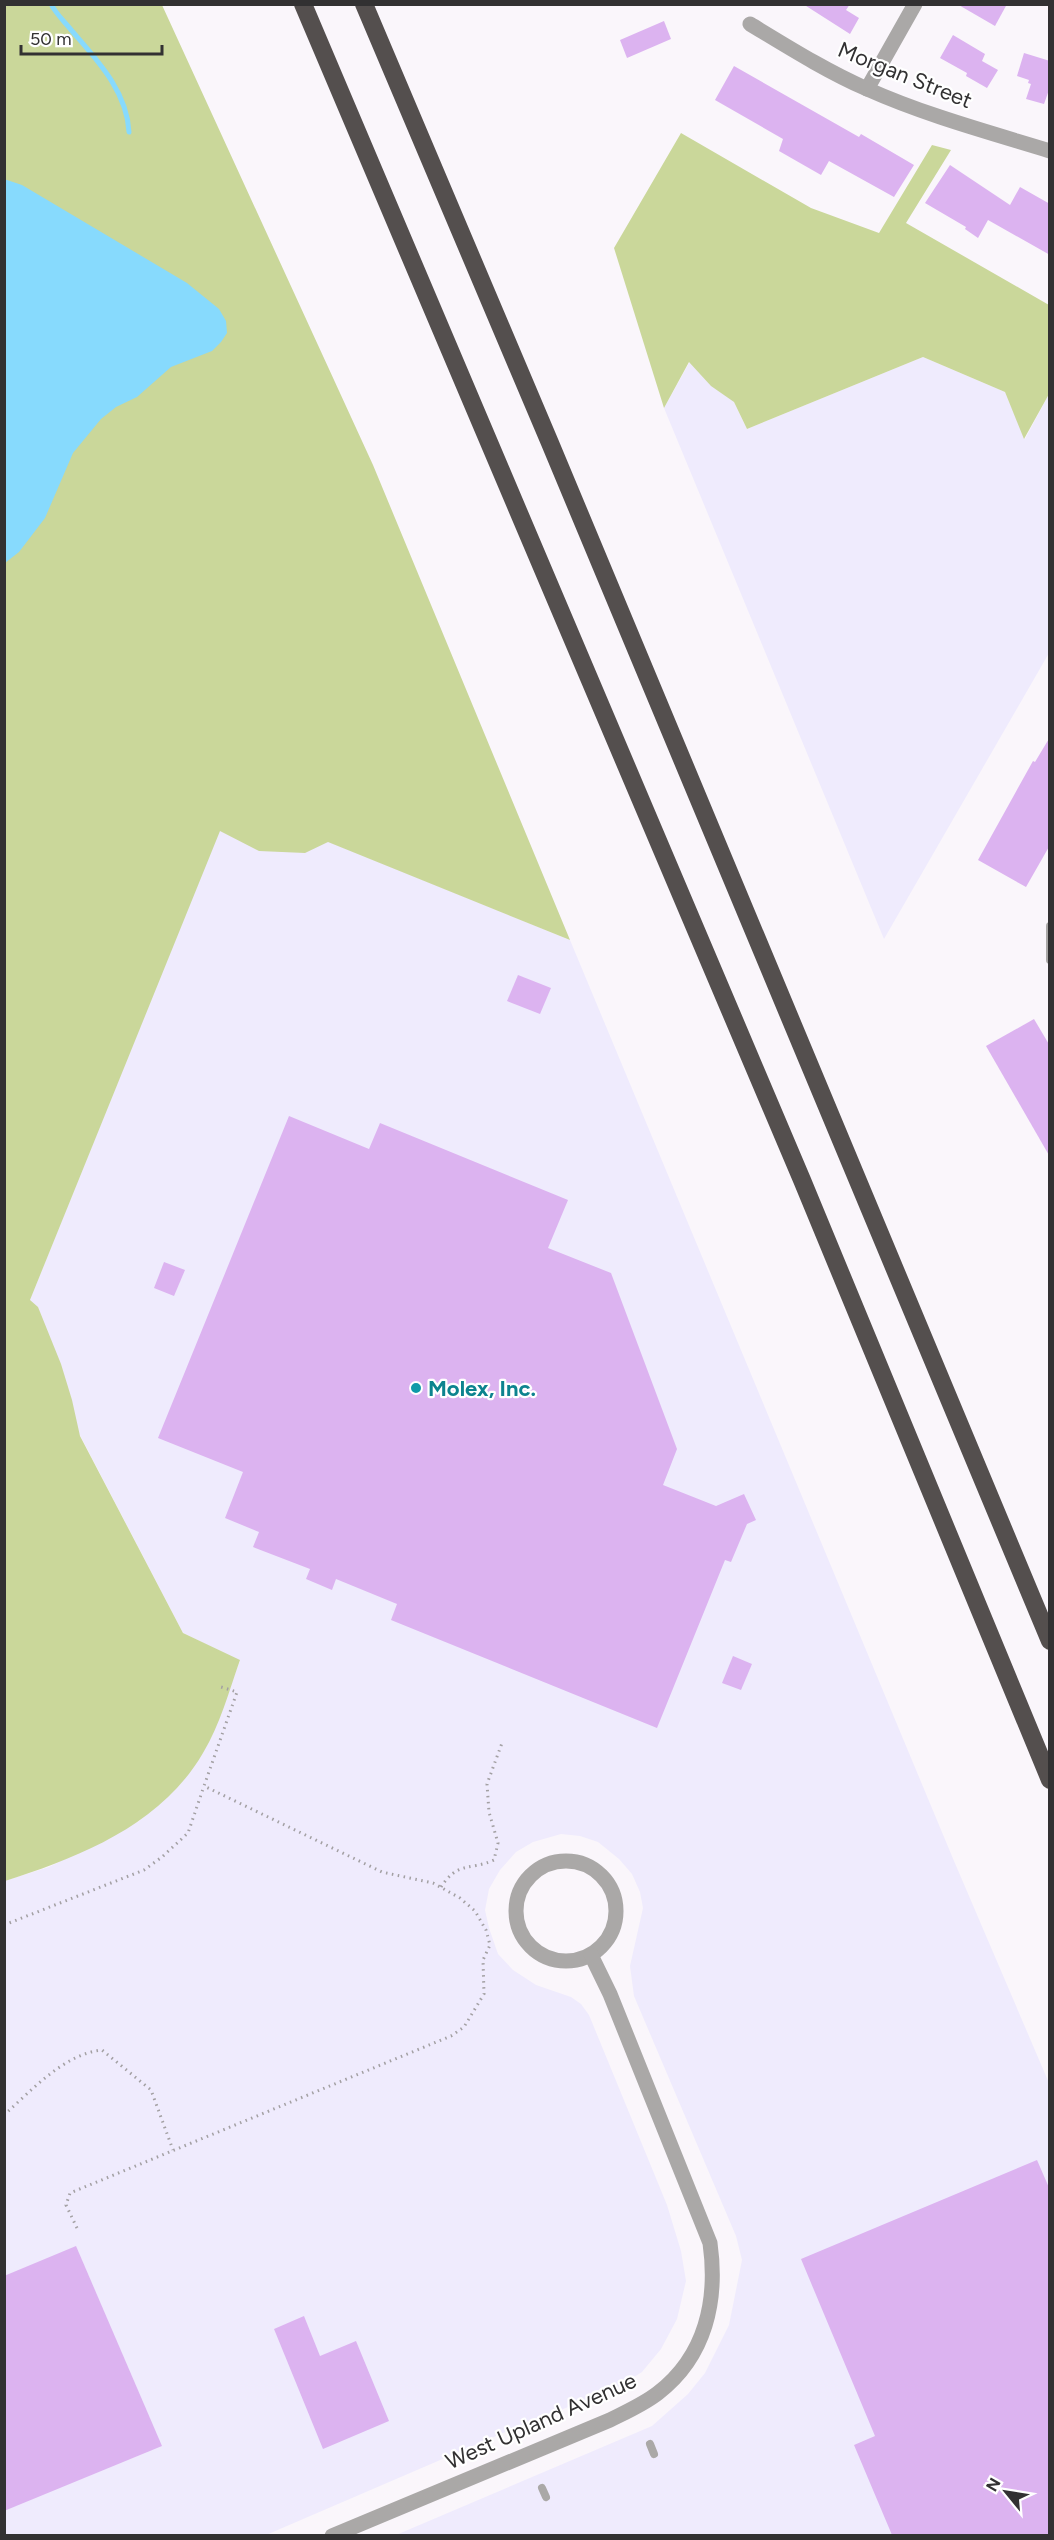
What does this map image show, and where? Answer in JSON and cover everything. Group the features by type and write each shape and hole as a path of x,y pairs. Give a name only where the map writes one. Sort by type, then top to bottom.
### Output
{"highway":[{"path":"303,4 802,1180 1050,1780"},
{"path":"364,4 550,443 1050,1641"}],"street":[{"path":"867,89 915,4"},
{"name":"Morgan Street","path":"750,24 813,62 867,89 930,114 1050,151"},
{"path":"572,1861 594,1870 611,1888 616,1904 616,1920 603,1946 591,1955 575,1961 557,1961 541,1955 528,1944 519,1929 516,1912 519,1895 527,1880 540,1868 556,1862 572,1861"},
{"name":"West Upland Avenue","path":"332,2535 610,2420 644,2402 676,2377 692,2354 705,2327 712,2302 714,2272 710,2243 614,2005 591,1955"}],"lane":[{"path":"1050,926 1050,960"},
{"path":"650,2444 654,2454"},
{"path":"542,2488 546,2498"}],"path":[{"path":"4,1925 144,1870 188,1833 237,1692 218,1686"},
{"path":"441,1887 450,1874 494,1860 498,1843 489,1812 487,1784 502,1743"},
{"path":"77,2228 66,2205 70,2193 451,2036 464,2027 484,1994 483,1960 490,1945 486,1930 475,1911 460,1898 441,1887 382,1872 204,1786"},
{"path":"4,2115 68,2061 88,2052 102,2050 151,2090 173,2150"}],"shaded area":[{"path":"703,338 747,429 923,357 1005,392 1025,439 1049,394 1049,653 884,939 664,408"},
{"path":"231,802 570,940 954,1861 1049,2083 1049,2535 396,2535 652,2426 688,2394 705,2373 729,2325 742,2260 736,2236 634,1996 630,1966 643,1908 640,1892 632,1874 619,1859 598,1842 580,1836 561,1834 533,1842 516,1852 500,1870 489,1889 485,1910 498,1954 513,1970 536,1985 571,1997 581,2004 589,2015 667,2205 681,2251 686,2281 677,2319 661,2349 642,2372 616,2388 503,2433 266,2535 5,2535 4,1881 49,1867 139,1821 178,1787 203,1753 240,1661 183,1633 21,1322"}],"green space":[{"path":"4,5 162,5 373,465 570,940 328,842 305,853 259,851 220,831 30,1300 38,1307 61,1364 80,1436 183,1633 240,1660 224,1708 209,1742 186,1778 165,1800 142,1819 90,1849 5,1881"},
{"path":"681,133 811,208 879,233 932,145 951,150 906,223 1049,305 1049,394 1024,439 1005,392 923,357 747,429 734,402 711,386 689,362 664,408 614,248"}],"water":[{"path":"4,179 22,185 187,283 219,309 226,321 227,333 212,351 171,367 137,397 116,407 101,419 73,453 45,518 19,552 5,563"}],"building":[{"path":"803,4 850,4 846,10 859,18 850,34"},
{"path":"957,4 1007,4 995,26"},
{"path":"664,21 671,39 627,58 620,40"},
{"path":"953,35 985,54 982,61 998,70 987,88 966,76 967,73 940,58"},
{"path":"1024,53 1050,61 1050,87 1044,104 1026,99 1031,84 1028,83 1029,80 1017,76"},
{"path":"734,66 859,137 861,134 914,165 894,197 829,161 821,175 779,151 783,139 715,100"},
{"path":"950,165 1010,205 1020,187 1050,204 1050,255 988,220 978,238 965,229 966,227 925,203"},
{"path":"1050,737 1050,845 1026,887 978,860 1033,761 1035,762"},
{"path":"518,975 551,988 540,1014 507,1001"},
{"path":"1034,1019 1050,1046 1050,1157 986,1046"},
{"name":"Molex, Inc.","path":"289,1116 369,1149 380,1123 568,1200 548,1248 611,1273 677,1449 663,1485 716,1506 744,1494 756,1520 747,1524 731,1562 725,1560 657,1728 391,1620 397,1604 336,1579 332,1590 306,1579 310,1569 253,1547 259,1532 225,1518 243,1472 158,1438"},
{"path":"164,1262 185,1270 174,1296 154,1288"},
{"path":"733,1656 752,1664 741,1690 722,1683"},
{"path":"1037,2160 1050,2190 1050,2535 892,2535 854,2445 875,2436 801,2259"},
{"path":"76,2246 162,2446 4,2511 4,2276"},
{"path":"304,2316 320,2356 356,2341 389,2421 323,2449 274,2329"}],"waterway":[{"path":"51,4 91,53 117,90 123,103 129,132"}],"place":[{"name":"Molex, Inc.","path":"416,1388"}]}
